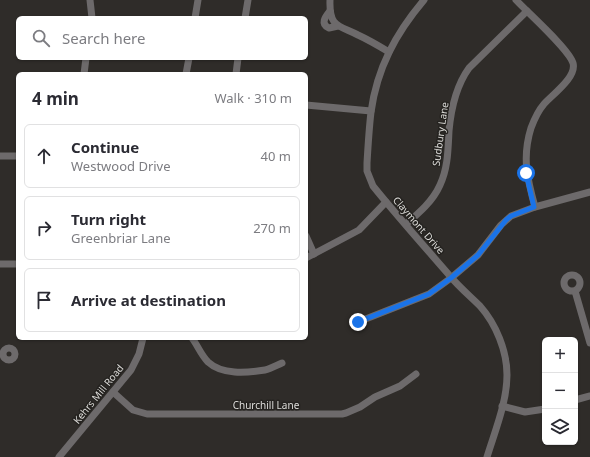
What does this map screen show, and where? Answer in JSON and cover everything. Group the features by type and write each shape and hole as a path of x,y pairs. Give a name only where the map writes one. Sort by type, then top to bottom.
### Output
{"street":[{"path":"90,0 92,16"},
{"path":"195,16 198,0"},
{"path":"245,16 248,0"},
{"path":"330,0 331,16 338,26 357,34 389,52"},
{"name":"Claymont Drive","path":"424,0 403,26 389,52 376,84 371,111 367,171 373,186 451,278 480,306 498,334 504,351 507,374 506,391 487,457"},
{"path":"516,0 568,54 574,65 574,70 569,79 544,105 537,115 529,138 526,168 534,207"},
{"name":"Sudbury Lane","path":"406,224 426,204 442,181 447,162 451,114 458,90 465,74 469,68 527,11"},
{"path":"84,72 86,60"},
{"path":"186,72 189,60"},
{"path":"236,72 238,60"},
{"path":"308,105 371,111"},
{"path":"0,156 16,156"},
{"path":"358,322 429,294 451,278 483,249 506,220 511,216 534,207 590,192"},
{"path":"308,257 360,230 386,202"},
{"path":"308,240 314,254"},
{"path":"0,264 16,264"},
{"path":"575,291 590,343"},
{"name":"Kehrs Mill Road","path":"59,457 131,370 142,340"},
{"path":"193,340 204,358 212,365 222,370 230,372 266,370 282,363"},
{"name":"Churchill Lane","path":"113,392 133,410 147,414 342,414 360,407 375,397 400,386 416,374"},
{"path":"578,399 590,396"},
{"path":"502,406 525,412 542,409"}],"route":[{"path":"358,322 429,294 478,255 506,220 517,213 534,207 526,173"}]}
